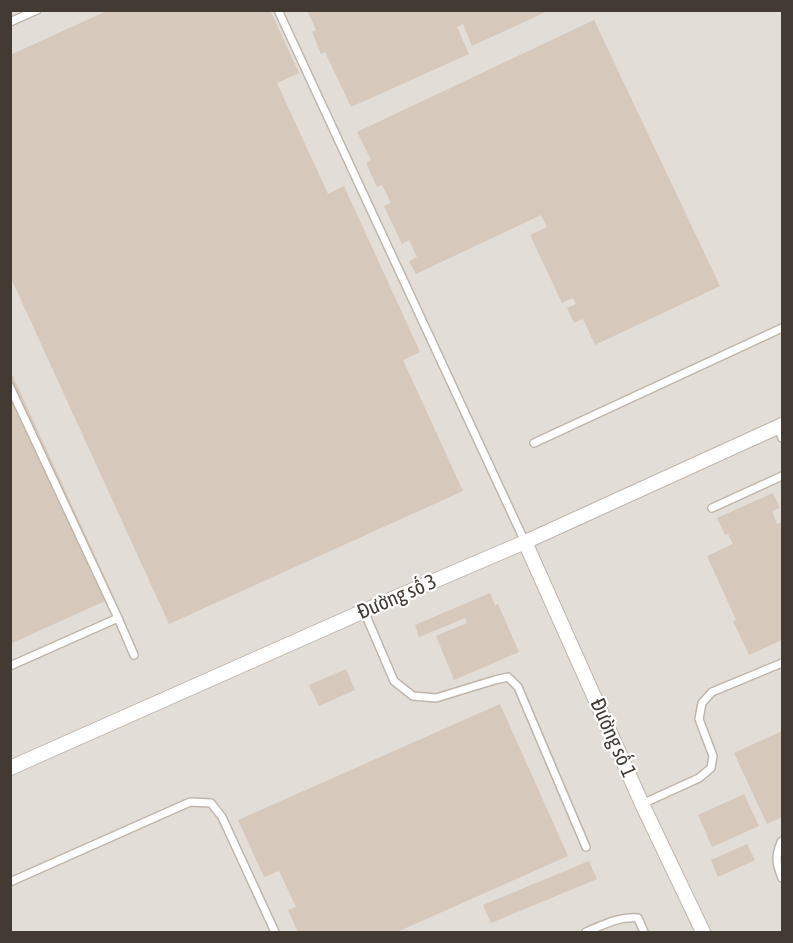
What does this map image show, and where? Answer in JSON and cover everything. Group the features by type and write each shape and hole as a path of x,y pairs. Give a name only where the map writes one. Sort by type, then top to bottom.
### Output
{"street":[{"name":"Đường số 3","path":"10,768 781,430"},
{"name":"Đường số 1","path":"525,542 642,804 703,933"}],"lane":[{"path":"10,22 37,10"},
{"path":"278,10 525,542"},
{"path":"534,443 783,328"},
{"path":"10,387 134,655"},
{"path":"712,508 783,476"},
{"path":"364,611 394,681 413,696 436,698 508,677 518,687 586,847"},
{"path":"10,666 118,618"},
{"path":"642,804 699,778 711,768 713,756 699,720 702,703 712,692 783,663"},
{"path":"10,882 190,802 211,803 222,817 275,933"},
{"path":"783,841 776,854 778,868 783,878"},
{"path":"586,933 618,919 631,917 638,918 644,933"}],"shaded area":[{"path":"10,11 782,11 782,932 11,932"}],"building":[{"path":"109,10 270,10 299,73 277,83 328,194 344,186 420,352 403,360 463,491 169,624 10,276 10,55"},
{"path":"307,10 550,10 472,46 463,24 457,27 469,54 351,107 325,52 321,54 312,32 316,30"},
{"path":"594,20 720,286 595,345 583,319 574,323 567,308 576,304 573,298 562,303 530,235 547,227 541,215 416,274 409,261 417,257 409,240 402,244 384,206 391,203 382,185 377,187 366,163 371,160 357,132"},
{"path":"10,370 114,597 10,644"},
{"path":"773,493 780,508 772,511 777,524 782,522 782,640 749,655 707,556 733,544 728,534 725,535 717,518"},
{"path":"490,593 495,605 498,604 519,652 454,680 436,636 467,623 465,618 419,637 415,625"},
{"path":"346,669 355,690 319,706 309,685"},
{"path":"500,704 568,856 397,932 298,932 288,910 296,907 279,871 264,877 238,820"},
{"path":"782,731 782,817 767,824 734,753"},
{"path":"744,794 759,826 712,847 698,815"},
{"path":"747,844 755,860 718,877 711,860"},
{"path":"589,861 597,879 491,923 483,905"}]}
